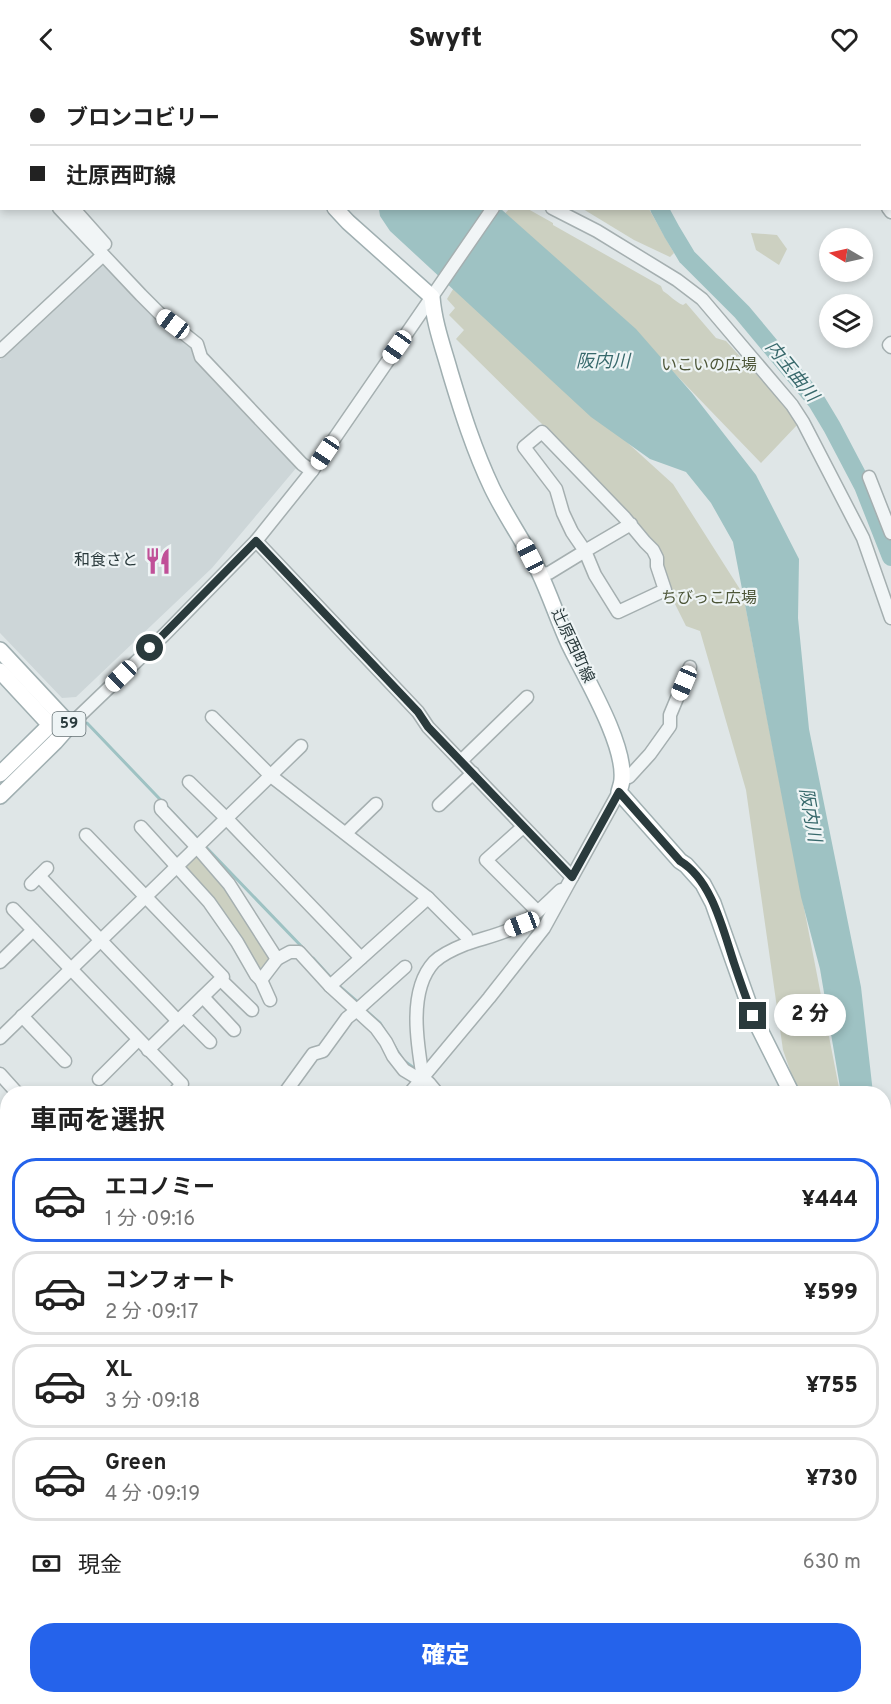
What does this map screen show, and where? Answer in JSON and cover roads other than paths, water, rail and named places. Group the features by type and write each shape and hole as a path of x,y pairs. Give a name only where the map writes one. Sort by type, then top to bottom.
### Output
{"main road":[{"path":"337,210 432,297"},
{"name":"辻原西町線","path":"432,297 433,316 466,427 493,489 540,574 568,641 616,743 621,763 620,786"},
{"name":"59","path":"0,650 70,725 0,796"},
{"name":"59","path":"0,671 50,725 0,774"},
{"path":"620,786 708,893 721,923 753,1016 788,1086"}],"street":[{"path":"61,210 104,249"},
{"path":"75,210 141,296 197,344 201,357 302,464 312,471"},
{"path":"50,725 70,725 256,541 312,471 492,210"},
{"path":"556,210 597,231 677,280 702,299 792,405 803,422 885,583 891,618"},
{"path":"0,351 104,249"},
{"path":"542,432 653,550 665,590 618,612 595,575 585,551 563,513 556,489 524,447 542,432"},
{"path":"869,477 891,533"},
{"path":"540,574 549,573 631,524"},
{"path":"256,541 418,712 428,727 523,827 570,881"},
{"path":"415,1086 544,928 620,786 650,754 670,726 670,715 690,667"},
{"path":"461,761 527,697"},
{"path":"212,717 272,776 428,897 466,936"},
{"path":"0,1038 301,746"},
{"path":"439,805 473,773"},
{"path":"189,782 361,958"},
{"path":"346,833 376,804"},
{"path":"161,806 161,809 200,844 240,898 277,958"},
{"path":"141,827 216,911 261,980 270,1000"},
{"path":"523,827 486,860 537,911"},
{"path":"86,835 223,978 221,980 252,1010"},
{"path":"39,876 181,1018 210,1042"},
{"path":"420,1079 418,996 421,984 436,960 464,945 522,924 570,881"},
{"path":"335,982 428,897"},
{"path":"13,909 182,1084 180,1086"},
{"path":"0,962 33,930"},
{"path":"261,980 277,958 290,952 299,952 361,1007 399,1065 431,1086"},
{"path":"290,1086 313,1054 323,1051 347,1018 405,967"},
{"path":"148,1050 221,980"},
{"path":"203,997 234,1030"},
{"path":"22,1016 65,1061"},
{"path":"99,1079 138,1040"},
{"path":"0,1074 11,1086"}],"water":[{"name":"阪内川","path":"379,210 502,210 636,329 692,393 756,475 799,559 798,618 809,729 861,987 872,1086 840,1086 820,969 801,897 733,542 711,503 686,472 650,459 591,417 390,231 380,216"}],"waterway":[{"name":"内玉曲川","path":"660,210 687,257 742,312 817,402 863,486 891,557"},
{"path":"87,723 198,839"},
{"path":"203,844 304,949"},
{"path":"313,958 333,980"},
{"path":"338,985 360,1004"},
{"path":"364,1009 380,1023 403,1060 418,1071"}],"place":[{"name":"和食さと","path":"158,561"}],"park label":[{"name":"いこいの広場","path":"709,366"},
{"name":"ちびっこ広場","path":"709,599"}]}
